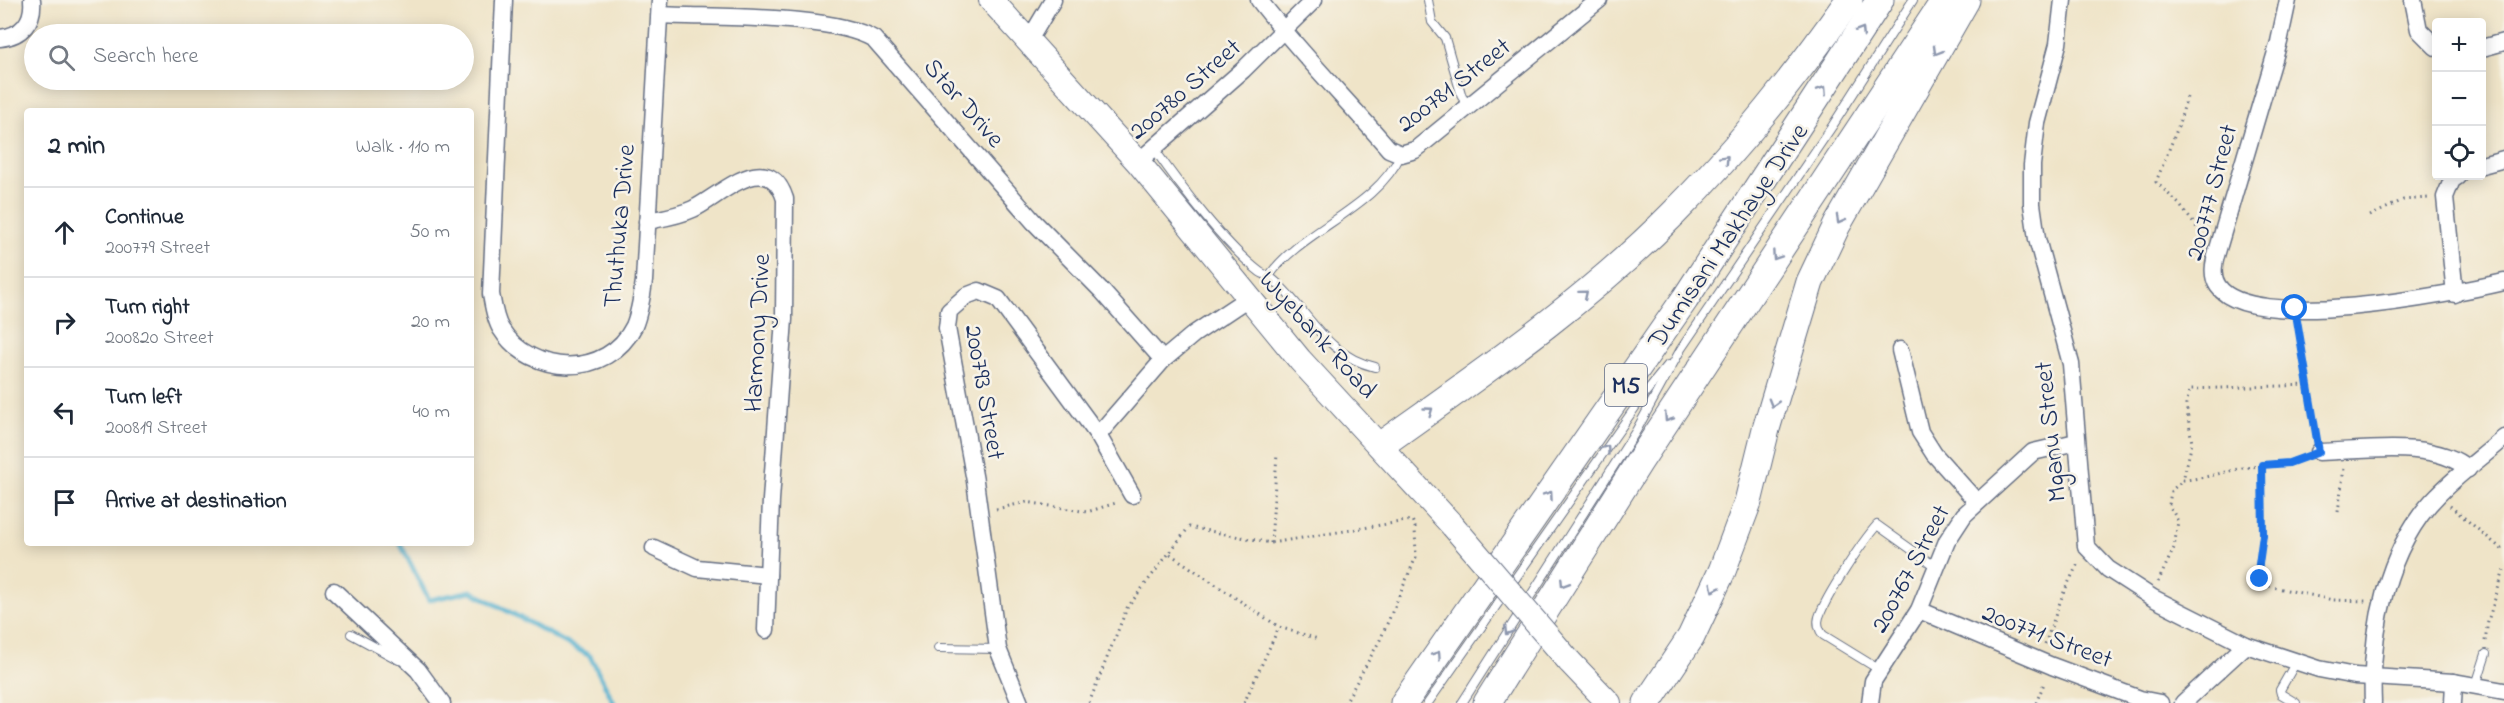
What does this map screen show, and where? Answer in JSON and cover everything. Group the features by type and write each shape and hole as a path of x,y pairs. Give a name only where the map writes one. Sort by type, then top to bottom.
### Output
{"main road":[{"path":"1381,445 1544,327 1672,215 1747,136 1815,50 1849,0"},
{"name":"Dumisani Makhaye Drive","path":"1404,703 1685,299 1880,0"},
{"name":"Dumisani Makhaye Drive","path":"1487,703 1639,462 1945,0"},
{"path":"1647,703 1691,637 1722,571 1748,502 1766,429 1810,282 1837,225 1966,0"}],"street":[{"path":"26,24 33,16 33,0"},
{"name":"Thuthuka Drive","path":"504,0 491,294 500,328 526,354 545,363 568,366 591,363 610,353 633,327 639,310 644,281 660,8"},
{"name":"Wyebank Road","path":"991,0 1028,42 1146,156 1248,298 1300,360 1454,526 1569,661 1609,703"},
{"path":"1028,42 1053,0"},
{"name":"200781 Street","path":"1259,0 1284,33 1389,149 1401,154 1415,150 1470,107 1581,6 1599,0"},
{"name":"200780 Street","path":"1146,156 1284,33 1314,0"},
{"name":"Mganu Street","path":"2063,0 2058,44 2037,123 2032,165 2032,204 2037,238 2070,364 2086,546"},
{"name":"200777 Street","path":"2288,0 2279,42 2220,242 2213,272 2219,287 2232,300 2251,306 2345,308 2455,294 2504,282"},
{"path":"2413,0 2419,30 2432,43"},
{"name":"Star Drive","path":"660,8 853,29 874,39 1034,222 1102,291 1163,360"},
{"path":"0,38 14,34 24,26"},
{"path":"2486,47 2504,42"},
{"path":"2486,164 2504,159"},
{"name":"Harmony Drive","path":"647,221 671,217 694,209 739,179 749,176 762,176 775,181 782,188 787,215 784,319 771,500 766,630"},
{"path":"2452,180 2445,197 2455,294"},
{"name":"200793 Street","path":"1020,703 998,649 980,513 947,328 949,311 966,296 979,291 998,299 1098,435 1132,495"},
{"path":"1098,435 1163,360 1194,334 1248,298"},
{"path":"1900,350 1920,432 1927,446 1976,501"},
{"path":"2373,703 2374,637 2382,601 2404,544 2438,495 2504,438"},
{"name":"200767 Street","path":"1870,703 1873,681 1919,610 1954,528 1976,501 2033,452 2076,442"},
{"path":"2319,452 2418,450 2457,459 2468,469"},
{"path":"2086,546 2108,569 2153,598 2246,645 2296,662 2346,675 2454,682 2504,691"},
{"path":"654,548 697,568 768,575"},
{"path":"334,591 418,670 442,703"},
{"name":"200771 Street","path":"1919,610 2139,699 2160,703"},
{"path":"2183,703 2246,645"},
{"path":"2453,703 2454,682"}],"lane":[{"path":"1428,0 1432,22 1445,38 1462,97 1470,107"},
{"path":"1428,703 1639,402 1681,349 1833,125 1913,0"},
{"path":"1269,276 1285,255 1328,226 1388,175 1401,154"},
{"path":"1146,156 1188,193 1238,250 1276,282 1306,319 1344,356 1360,364 1375,367"},
{"path":"1462,703 1636,431 1681,349"},
{"path":"1880,670 1823,635 1819,630 1819,618 1844,573 1877,525 1937,568"},
{"path":"351,634 418,670"},
{"path":"938,648 998,649"},
{"path":"2476,685 2486,654"},
{"path":"2296,662 2280,690 2281,694 2296,703"}],"path":[{"path":"2187,97 2178,127 2156,182 2187,213 2201,236 2220,242"},
{"path":"2370,216 2403,200 2445,197"},
{"path":"2183,480 2197,480 2262,465 2289,463 2319,452 2310,385 2295,308"},
{"path":"2153,598 2175,548 2178,521 2169,505 2171,491 2183,480 2192,443 2186,404 2190,389 2310,385"},
{"path":"2338,512 2347,452"},
{"path":"1271,543 1277,454"},
{"path":"2262,465 2263,535 2258,571 2264,585 2334,600 2382,601"},
{"path":"980,513 1027,502 1087,512 1132,495"},
{"path":"2438,495 2504,551"},
{"path":"1089,703 1127,608 1189,527 1271,543 1412,520 1415,527 1416,557 1380,640 1345,703"},
{"path":"2036,703 2063,594 2086,546"},
{"path":"1170,554 1279,627 1318,639"},
{"path":"2486,654 2488,621 2504,570"},
{"path":"1244,703 1279,627"}],"waterway":[{"path":"402,546 429,600 471,591 590,656 614,703"}],"route":[{"path":"2260,579 2258,571 2263,535 2262,465 2289,463 2319,452 2310,385 2295,308"}]}
